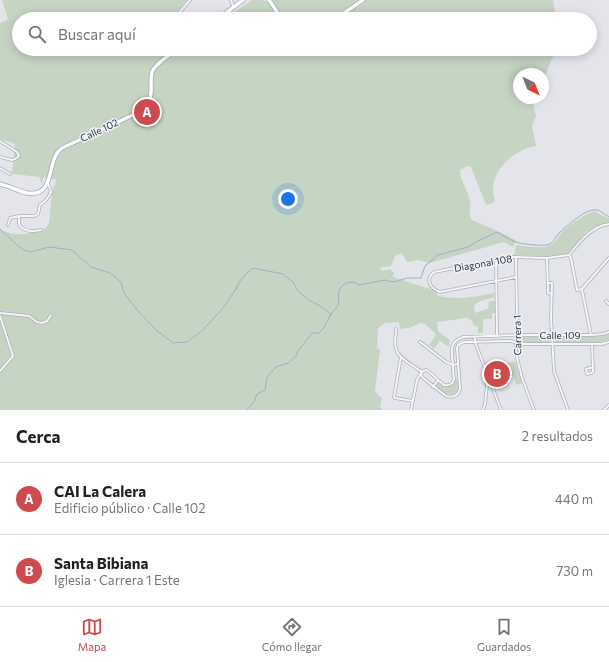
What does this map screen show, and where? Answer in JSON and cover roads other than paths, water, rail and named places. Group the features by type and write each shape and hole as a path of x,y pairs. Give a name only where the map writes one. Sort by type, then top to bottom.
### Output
{"main road":[{"path":"227,12 243,0"},
{"path":"269,0 277,12"},
{"path":"345,12 363,0"},
{"name":"Calle 102","path":"48,183 54,158 59,150 66,145 139,112 147,105 151,96 152,71 157,64 166,58"},
{"path":"0,184 26,193 36,193 42,190 48,183"}],"street":[{"path":"180,12 190,0"},
{"path":"231,0 234,7"},
{"path":"0,141 16,151 19,156 12,160 0,156"},
{"path":"0,168 10,174"},
{"path":"8,225 10,218 19,216 32,217 38,214 40,205 50,194 48,183"},
{"path":"19,216 19,226 22,228 29,231 41,230"},
{"path":"608,260 582,289 577,290 571,258 569,255 599,226 609,224"},
{"name":"Diagonal 108","path":"496,281 440,292 429,282 429,278 434,272 516,257 548,258 569,255"},
{"name":"Carrera 1","path":"516,257 516,350 519,369 534,410"},
{"path":"548,258 548,283 552,283 552,344 554,371 568,410"},
{"path":"496,261 497,336"},
{"path":"496,281 516,277"},
{"path":"582,289 591,335"},
{"path":"606,301 609,304"},
{"path":"0,312 28,316 37,322 42,323 47,321 51,315"},
{"path":"0,316 13,356 0,371"},
{"path":"396,329 395,346 397,353 422,372 422,377 433,386 438,380"},
{"name":"Calle 109","path":"454,379 451,350 455,342 463,337 591,335 609,332"},
{"path":"475,337 475,342 501,410"},
{"name":"Calle 109","path":"433,386 449,397 458,394 460,389 460,378 457,351 458,345 464,342 511,341 523,344 602,344 609,342"},
{"path":"420,342 446,362 453,365 458,364"},
{"path":"592,344 593,367"},
{"path":"401,357 394,398 413,401"},
{"path":"411,410 417,380 419,375 425,370 427,370 444,385 448,385 452,383 454,379 460,378"},
{"path":"483,410 488,374"},
{"path":"604,410 609,405"}],"waterway":[{"path":"247,410 255,400 257,394 265,390 267,377 276,367 288,363 296,356 298,351 312,333 319,333 323,329 331,314 337,307 340,288 346,283 354,282 359,285 385,280 394,282 407,278 421,278 425,266 438,255 468,247 497,232 516,242 532,245 547,245 550,244 560,232 582,214 592,210 598,210 609,217"},
{"path":"0,229 24,250 31,252 49,247 72,250 91,267 110,273 121,282 124,293 138,311 156,330 173,343 187,342 202,331 223,308 240,281 253,268 283,274 293,282 298,291 310,301 319,305 331,314"}],"place":[{"name":"CAI La Calera","path":"147,112"},
{"name":"Santa Bibiana","path":"497,374"}]}
